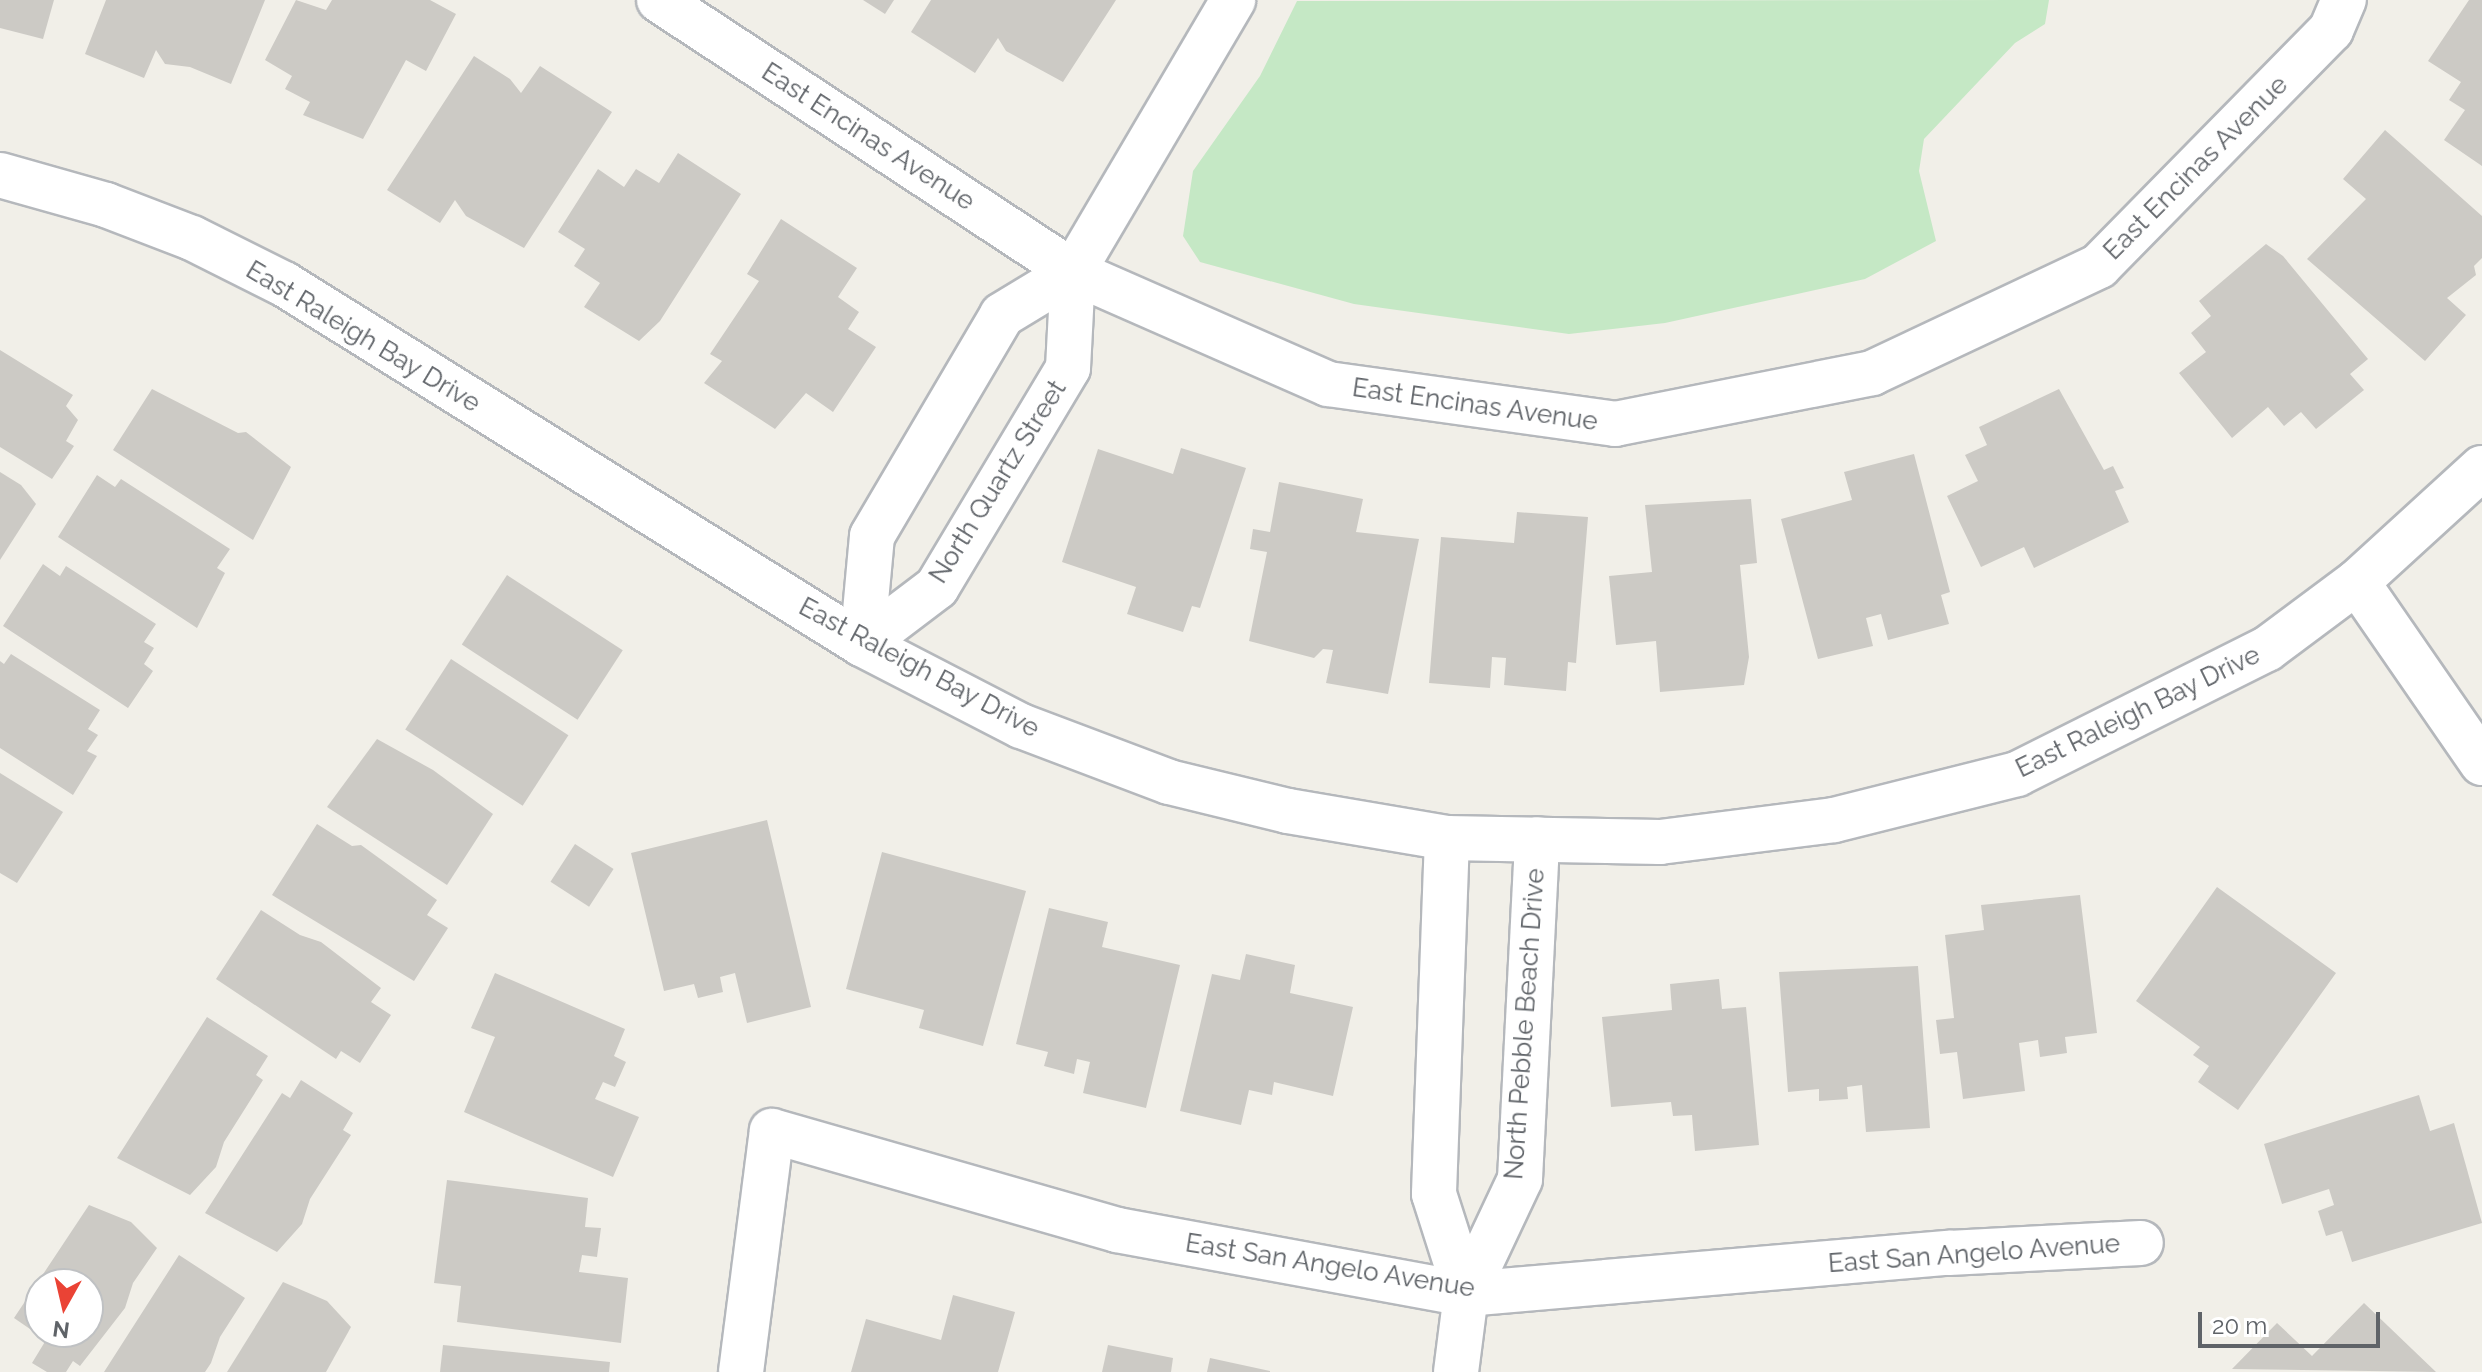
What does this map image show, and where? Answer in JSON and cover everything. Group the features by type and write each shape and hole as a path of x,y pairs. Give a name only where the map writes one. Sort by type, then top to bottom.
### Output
{"street":[{"name":"East Encinas Avenue","path":"659,0 1073,272 1328,384 1615,424 1872,373 2099,266 2331,30 2344,0"},
{"name":"North Quartz Street","path":"862,644 937,587 1068,368 1073,272 1233,0"},
{"name":"East Raleigh Bay Drive","path":"0,175 106,205 192,238 284,284 862,644 1021,726 1169,782 1288,811 1447,838 1660,842 1834,820 2017,774 2267,649 2357,582 2482,468"},
{"name":"North Quartz Street","path":"862,644 872,536 1002,315 1073,272"},
{"path":"2357,582 2482,763"},
{"name":"North Pebble Beach Drive","path":"1447,838 1434,1194 1466,1294"},
{"name":"North Pebble Beach Drive","path":"1456,1372 1466,1294 1520,1179 1537,839"},
{"name":"East San Angelo Avenue","path":"741,1372 772,1131 1117,1230 1466,1294 1949,1253 2141,1243"}],"green space":[{"path":"2049,0 2045,24 2015,43 1924,139 1919,171 1936,241 1865,279 1665,323 1569,334 1354,304 1200,262 1183,236 1193,171 1260,76 1297,1"}],"building":[{"path":"0,0 54,0 43,39 0,28"},
{"path":"106,0 265,0 231,84 190,67 165,64 156,50 144,78 85,54"},
{"path":"296,0 326,10 332,0 430,0 456,14 426,71 406,60 363,139 303,115 310,102 285,89 292,76 265,60"},
{"path":"863,0 894,0 885,14"},
{"path":"931,0 1116,0 1063,82 1006,51 998,38 975,73 911,32"},
{"path":"2469,0 2482,0 2482,166 2444,140 2465,110 2449,100 2461,82 2428,61"},
{"path":"474,56 510,79 521,93 540,66 612,112 524,248 466,216 455,200 440,223 387,190"},
{"path":"2385,130 2482,216 2482,258 2474,266 2476,275 2447,298 2466,315 2425,361 2307,259 2366,199 2343,179"},
{"path":"678,153 741,194 660,321 639,341 584,307 600,283 574,266 585,249 558,232 598,169 624,187 636,169 659,183"},
{"path":"781,219 857,268 838,297 859,312 848,329 876,347 833,412 806,393 775,429 704,383 722,361 710,354 759,281 747,274"},
{"path":"2266,244 2283,256 2368,359 2350,374 2364,390 2316,429 2301,412 2284,426 2268,407 2232,438 2179,373 2206,352 2191,333 2211,316 2199,301"},
{"path":"0,350 73,395 66,406 78,420 66,441 74,446 52,479 0,447"},
{"path":"152,389 238,433 246,432 291,467 253,540 113,450"},
{"path":"2059,389 2104,470 2113,466 2124,488 2115,491 2129,522 2034,568 2024,547 1981,567 1947,496 1978,481 1965,455 1987,445 1979,427"},
{"path":"1181,448 1246,468 1200,608 1192,606 1183,632 1127,614 1136,587 1062,562 1098,449 1173,474"},
{"path":"1914,454 1950,592 1941,595 1949,624 1888,640 1881,614 1866,618 1873,646 1818,659 1781,519 1852,500 1844,472"},
{"path":"0,472 21,485 36,504 0,560"},
{"path":"97,475 115,487 121,479 230,549 217,568 225,573 197,628 58,537"},
{"path":"1279,482 1363,499 1356,532 1419,539 1388,694 1326,683 1333,650 1323,649 1314,658 1249,641 1267,552 1250,549 1253,529 1270,532"},
{"path":"1751,499 1757,563 1740,565 1749,657 1744,685 1660,692 1656,641 1616,645 1609,576 1652,572 1645,505"},
{"path":"1517,512 1588,517 1576,663 1568,662 1566,691 1504,685 1506,658 1492,657 1490,688 1429,683 1441,537 1514,543"},
{"path":"43,564 60,576 66,566 156,624 144,642 154,648 144,664 153,671 128,708 3,626"},
{"path":"507,575 623,650 578,720 462,645"},
{"path":"11,654 100,710 88,729 98,735 87,751 97,756 73,795 0,748 0,661 4,664"},
{"path":"451,659 568,735 523,806 405,729"},
{"path":"377,739 433,770 493,814 447,885 327,807"},
{"path":"0,773 63,812 17,883 0,873"},
{"path":"767,820 811,1007 747,1023 735,973 720,977 723,992 698,998 694,984 664,991 631,853"},
{"path":"317,824 352,846 361,845 437,900 427,915 448,928 414,981 272,895"},
{"path":"575,844 614,869 589,907 550,882"},
{"path":"882,852 1026,891 983,1046 919,1028 924,1010 846,989"},
{"path":"2217,887 2336,973 2238,1110 2198,1082 2209,1066 2193,1055 2200,1047 2136,1001"},
{"path":"2080,895 2097,1033 2065,1037 2067,1053 2040,1057 2038,1040 2019,1043 2025,1091 1963,1099 1957,1052 1940,1054 1936,1020 1954,1018 1945,935 1984,930 1981,905"},
{"path":"1049,908 1108,922 1102,947 1180,965 1146,1108 1083,1093 1090,1062 1077,1059 1074,1074 1044,1066 1048,1052 1016,1044"},
{"path":"261,910 300,935 321,942 381,988 371,1002 391,1015 360,1063 341,1051 336,1059 216,979"},
{"path":"1246,954 1295,965 1290,993 1353,1007 1333,1096 1274,1082 1272,1095 1249,1090 1241,1125 1180,1111 1212,974 1240,980"},
{"path":"1918,966 1930,1128 1866,1132 1862,1085 1847,1087 1848,1099 1819,1101 1819,1089 1788,1092 1779,972"},
{"path":"495,973 625,1029 614,1056 626,1062 615,1087 603,1082 595,1099 639,1117 613,1177 464,1112 495,1037 471,1028"},
{"path":"1719,979 1722,1009 1746,1007 1759,1145 1695,1151 1692,1115 1673,1116 1671,1102 1611,1107 1602,1017 1672,1010 1670,984"},
{"path":"207,1017 268,1056 256,1075 263,1080 224,1142 216,1167 190,1195 117,1158"},
{"path":"301,1080 353,1113 343,1130 351,1135 310,1199 302,1224 277,1252 205,1213 282,1093 290,1098"},
{"path":"2419,1095 2430,1131 2454,1123 2482,1223 2352,1262 2342,1231 2326,1236 2318,1211 2334,1205 2329,1189 2282,1204 2264,1144"},
{"path":"447,1180 588,1198 585,1227 601,1228 597,1257 582,1255 579,1272 628,1278 621,1343 457,1322 461,1286 434,1283"},
{"path":"89,1205 131,1222 157,1248 133,1283 125,1308 104,1335 104,1268 47,1268"},
{"path":"179,1255 245,1298 220,1337 211,1363 205,1372 104,1372"},
{"path":"283,1282 327,1301 351,1327 326,1372 227,1372"},
{"path":"953,1295 1015,1312 998,1372 851,1372 866,1319 941,1340"},
{"path":"24,1303 24,1325 14,1318"},
{"path":"2364,1303 2436,1372 2232,1369 2277,1323 2312,1356"},
{"path":"443,1345 610,1362 609,1372 440,1372"},
{"path":"1108,1345 1173,1358 1171,1372 1102,1372"},
{"path":"41,1348 94,1348 80,1366 73,1361 66,1372 47,1372 32,1363"},
{"path":"1210,1358 1270,1371 1270,1372 1207,1372"}]}
